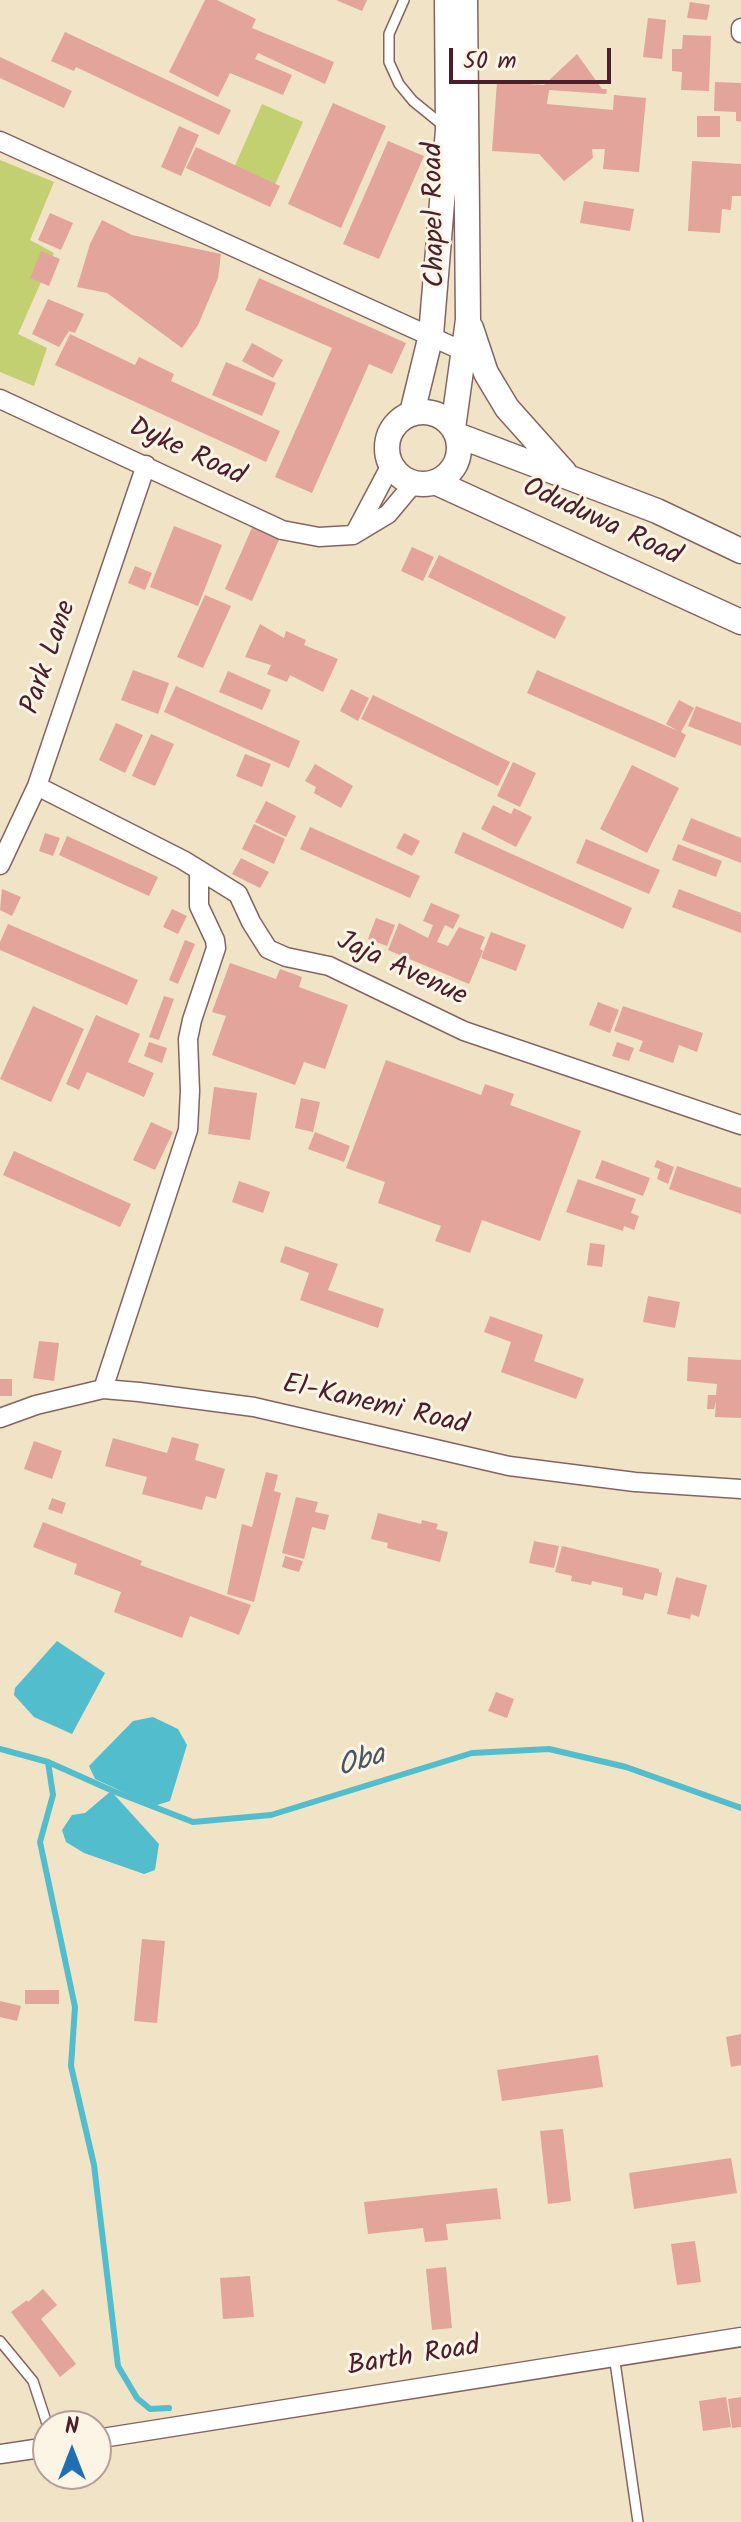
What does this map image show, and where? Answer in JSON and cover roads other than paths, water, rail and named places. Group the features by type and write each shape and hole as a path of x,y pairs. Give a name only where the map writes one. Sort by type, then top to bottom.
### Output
{"street":[{"name":"Chapel Road","path":"412,413 431,335 448,130 447,0"},
{"name":"Chapel Road","path":"455,432 468,320 465,0"},
{"path":"0,141 465,352"},
{"path":"468,320 486,373 507,408 569,478"},
{"name":"Dyke Road","path":"0,399 282,530 319,537 353,535 388,514 424,482"},
{"path":"412,413 436,414 455,432 460,447 458,458 445,477 424,482 397,473 391,465 388,438 397,423 412,413"},
{"name":"Oduduwa Road","path":"455,432 657,511 741,551"},
{"name":"Park Lane","path":"0,865 37,786 146,465"},
{"path":"353,535 391,465"},
{"name":"Oduduwa Road","path":"424,482 741,622"},
{"name":"Jaja Avenue","path":"37,786 199,870 238,894 268,949 286,957 329,966 464,1031 741,1125"},
{"path":"103,1389 188,1130 188,1039 216,948 199,906 199,870"},
{"name":"El-Kanemi Road","path":"0,1418 36,1405 103,1389 254,1407 509,1466 635,1482 741,1489"},
{"name":"Barth Road","path":"112,2436 741,2337"},
{"path":"0,2454 32,2449"}],"lane":[{"path":"404,0 389,34 389,62 399,84 413,101 448,130"},
{"path":"0,2341 33,2381 42,2410"},
{"path":"614,2355 638,2522"}],"water":[{"path":"57,1641 105,1673 72,1734 34,1717 14,1695 15,1688"},
{"path":"153,1717 178,1729 187,1745 170,1801 154,1806 95,1779 89,1766 133,1721"},
{"path":"111,1791 159,1844 155,1870 144,1874 84,1853 66,1842 62,1830 72,1815 85,1813"}],"waterway":[{"name":"Oba","path":"0,1749 48,1762 193,1822 271,1815 472,1753 549,1749 626,1767 741,1808"},
{"path":"48,1762 53,1795 40,1842 75,2007 71,2066 94,2165 118,2366 137,2398 150,2409 169,2408"}]}
